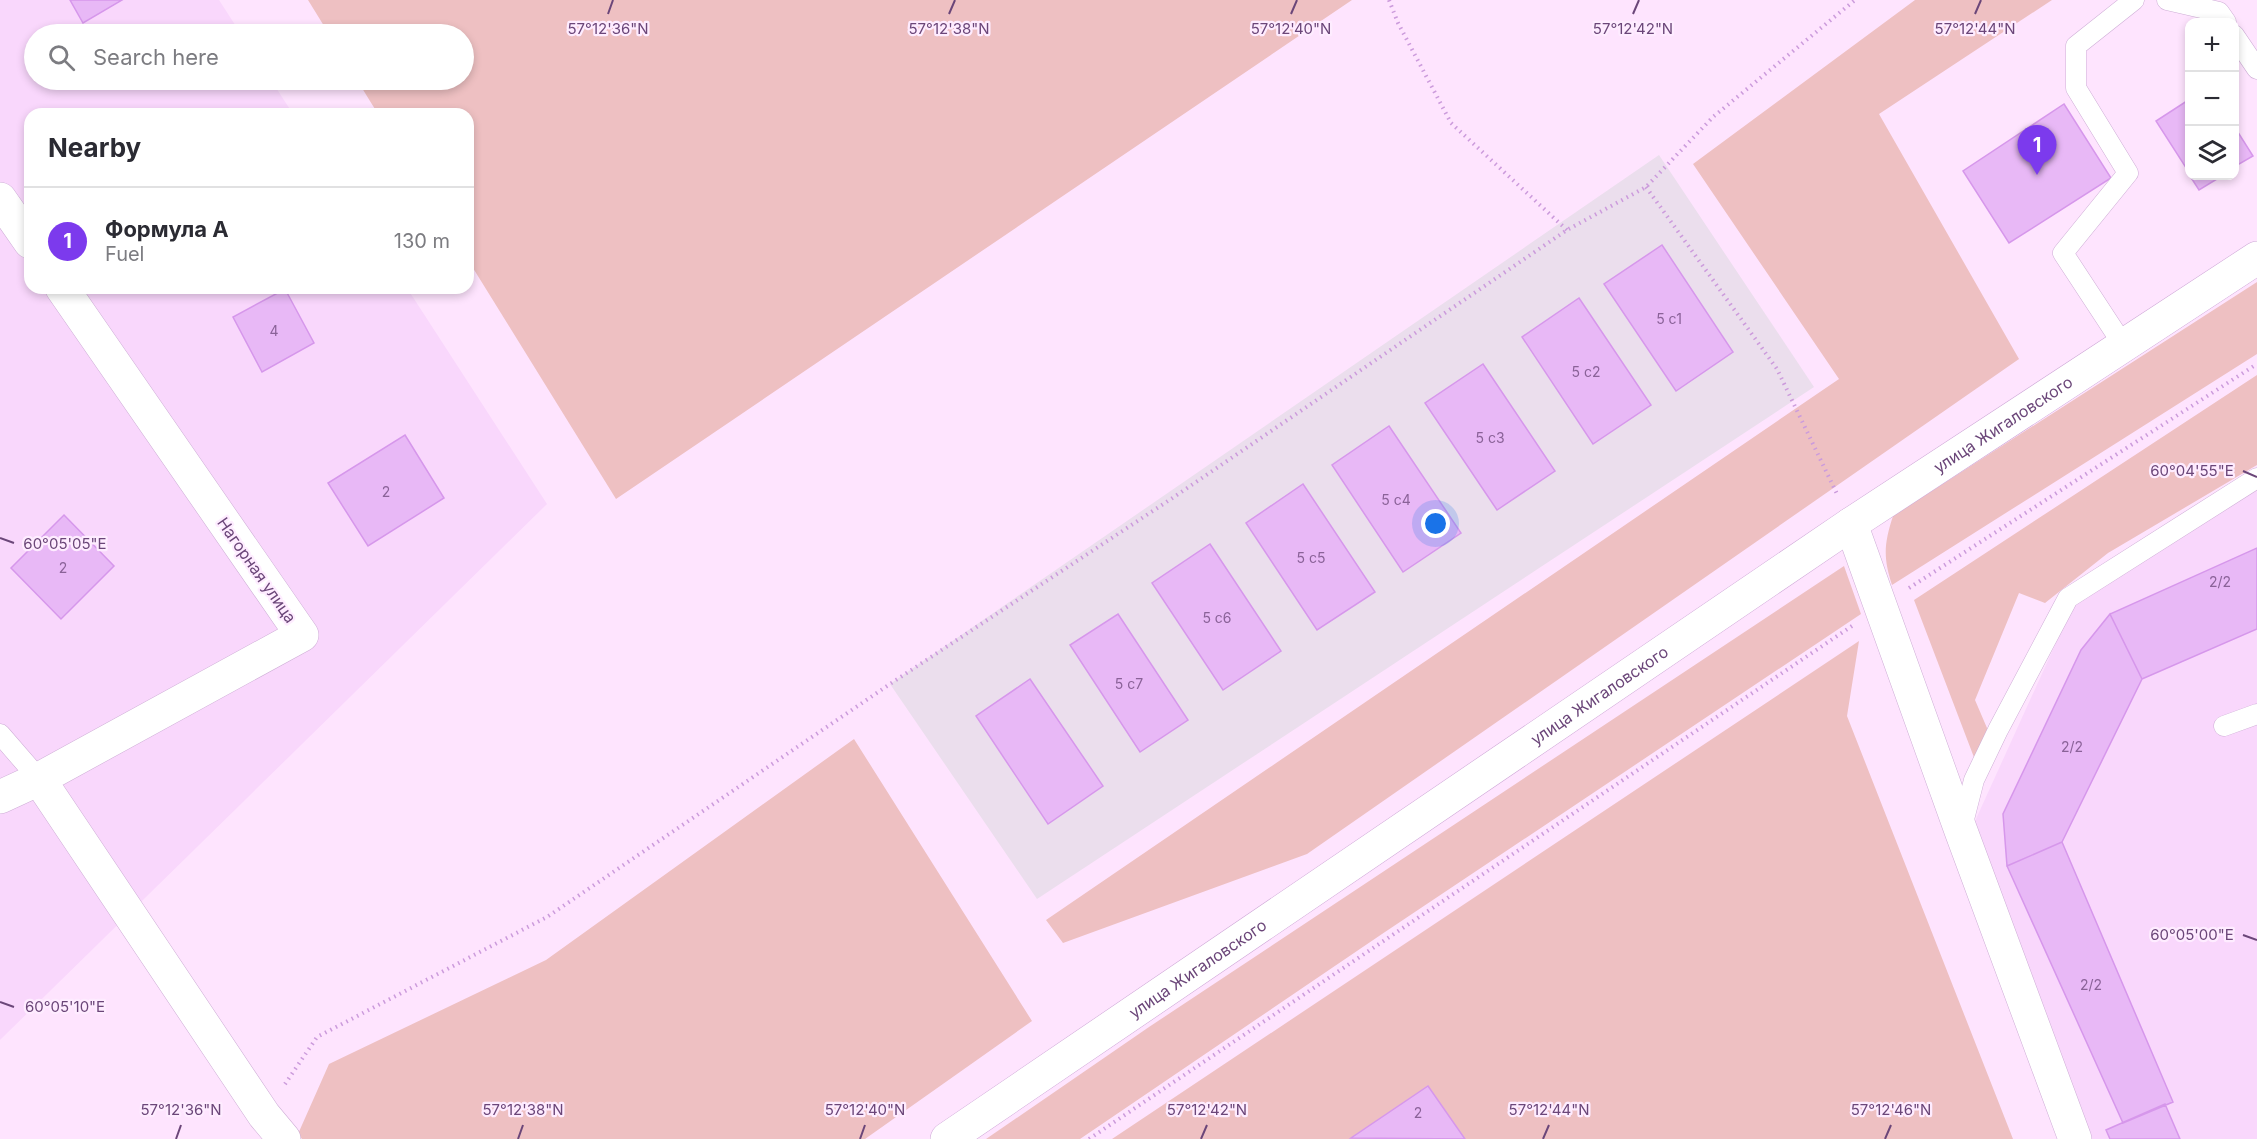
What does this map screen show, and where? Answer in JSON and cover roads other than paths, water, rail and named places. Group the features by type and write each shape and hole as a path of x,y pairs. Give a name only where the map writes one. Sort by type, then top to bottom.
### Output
{"street":[{"path":"0,199 24,233"},
{"name":"улица Жигаловского","path":"947,1139 1851,524 2257,258"},
{"name":"Нагорная улица","path":"39,778 302,635 66,294"},
{"path":"1851,524 2075,1139"},
{"path":"0,797 39,778 274,1127"}],"lane":[{"path":"2124,346 2063,253 2128,173 2076,88 2076,45 2134,0"},
{"path":"2167,0 2219,12 2223,18"},
{"path":"2239,41 2257,69"},
{"path":"1961,831 1979,770 2068,598 2257,478"},
{"path":"2224,726 2257,714"},
{"path":"0,734 39,778"}],"place":[{"name":"Формула А","path":"2037,175"}]}
